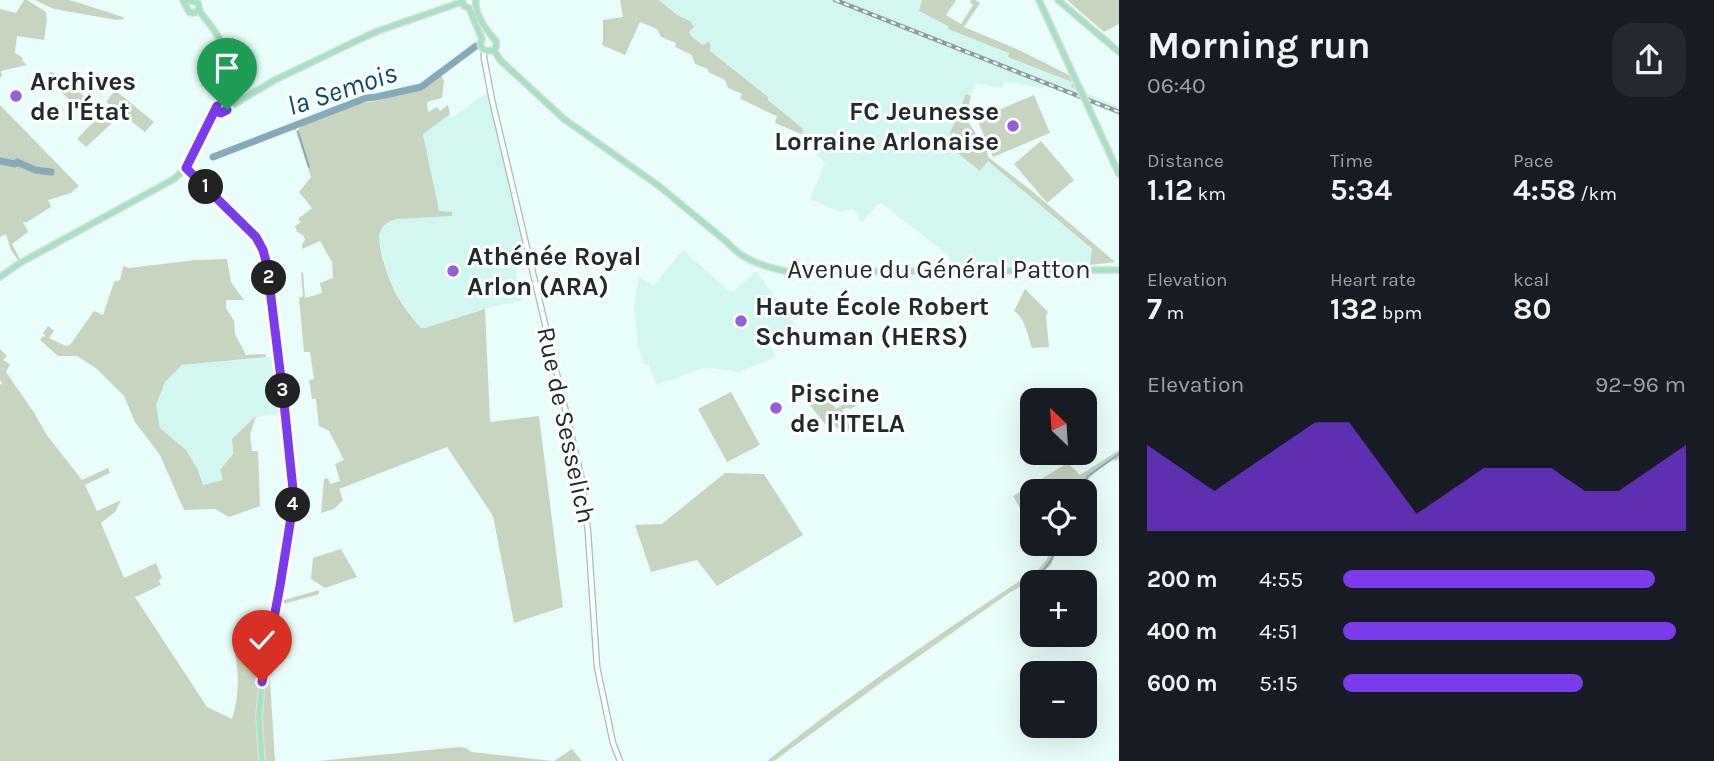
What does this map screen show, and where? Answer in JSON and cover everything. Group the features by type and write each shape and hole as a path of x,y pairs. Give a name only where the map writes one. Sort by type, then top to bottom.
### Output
{"main road":[{"path":"1058,0 1119,52"},
{"path":"213,117 273,81 378,31 462,1 464,6 473,4"},
{"path":"0,277 20,263 174,179 186,168 213,117 225,86 228,66 223,43 216,32 196,12 189,12 187,2 198,3 196,12"},
{"path":"1041,2 1119,174"},
{"path":"473,4 489,36 496,41 496,47 489,52 481,46 482,39 473,4"},
{"path":"482,39 489,36"},
{"name":"Avenue du Général Patton","path":"494,50 500,60 564,119 659,186 740,255 754,262 782,270 803,272 1119,270"},
{"path":"213,117 222,114 255,91"},
{"path":"217,106 216,111 221,113 247,97"},
{"path":"186,168 256,237 267,265 294,499 262,682 259,717 262,761"}],"street":[{"name":"Rue de Sesselich","path":"484,50 488,83 582,480 597,667 613,743 620,761"}],"shaded area":[{"path":"659,0 922,0 919,11 949,26 948,29 1010,53 1008,56 1072,82 1071,87 1119,107 1119,115 1044,85 1042,88 1005,82 1002,88 976,83 971,96 967,94 951,135 954,132 1092,250 1090,265 952,267 949,256 881,203 861,223 853,209 840,212 810,199 825,163 812,150 814,144 811,137 802,133 768,97 693,38 689,32 690,21 677,15"},
{"path":"491,92 529,259 514,263 523,300 421,328 397,296 387,272 379,240 380,231 389,221 439,212 423,133 450,114 451,118"},
{"path":"683,250 729,291 734,291 756,271 796,326 770,344 776,357 739,372 700,369 657,385 649,366 643,363 638,345 634,307 639,276 653,286"},
{"path":"275,357 282,414 256,417 232,439 233,454 220,470 223,480 203,485 186,450 160,428 156,405 165,382 182,365"}],"green space":[{"path":"24,0 46,12 44,40 17,36 15,53 23,58 27,65 1,71 0,77 0,9 16,13"},
{"path":"35,0 70,0 124,19 54,9"},
{"path":"620,0 659,0 677,15 690,21 694,27 689,32 693,38 703,45 710,43 710,51 768,97 768,100 803,129 802,133 811,138 775,123 777,116 740,99 742,94 728,88 725,80 708,72 708,69 695,64 692,55 675,47 676,43 661,37 657,29 640,22 625,55 602,45 603,20 623,17"},
{"path":"922,0 956,0 946,15 961,24 973,5 971,0 975,0 980,3 964,27 1069,75 1072,82 1008,57 1009,53 948,29 948,26 919,11"},
{"path":"1067,0 1119,0 1119,24 1104,32"},
{"path":"52,72 87,98 88,105 81,112 49,79 49,73"},
{"path":"441,75 444,81 442,98 427,102 428,112 437,107 440,111 448,105 450,114 423,134 439,211 452,212 452,216 391,221 380,232 380,246 387,274 397,296 421,328 485,309 490,422 539,416 563,607 514,623 493,516 447,447 339,489 343,500 334,509 321,513 324,479 328,478 330,484 340,481 335,464 344,460 329,431 319,426 316,399 312,399 309,380 314,379 310,352 304,352 299,298 303,296 301,273 303,272 305,298 322,293 320,283 333,278 332,262 320,241 302,249 305,240 295,226 301,222 298,219 312,208 299,192 311,177 296,131 304,125 362,103 427,85"},
{"path":"115,90 154,122 145,132 106,102"},
{"path":"966,94 971,96 966,118 988,157 1115,262 1090,265 1092,249 988,161 980,171 949,146 956,135 954,132 949,136"},
{"name":"FC Jeunesse Lorraine Arlonaise","path":"1034,95 1050,133 993,157 977,119"},
{"path":"0,105 79,186 71,193 48,200 51,207 23,222 28,232 12,244 20,259 18,260 11,250 6,234 0,237"},
{"path":"105,113 112,116 112,123 86,147 77,139"},
{"name":"FC Jeunesse Lorraine Arlonaise","path":"1041,141 1074,180 1047,203 1014,164"},
{"path":"227,259 231,282 244,300 226,300 226,308 234,321 235,334 246,355 265,354 266,357 182,365 165,382 156,405 160,428 186,450 203,485 223,480 220,470 233,454 232,439 256,416 250,435 252,451 258,451 260,506 229,517 215,509 184,510 160,455 135,422 124,396 97,369 77,356 58,356 40,340 43,336 46,337 43,333 48,326 54,331 49,338 66,346 70,345 94,311 103,315 114,282 120,280 124,266 129,268"},
{"path":"1025,289 1048,312 1046,316 1049,347 1032,348 1024,323 1014,311"},
{"path":"0,349 7,356 3,360 10,364 6,372 46,434 82,480 108,468 110,473 85,485 97,511 121,500 115,512 101,523 124,578 156,563 162,578 159,580 161,585 135,597 207,707 232,719 238,682 233,644 264,645 272,601 319,590 319,594 280,605 270,664 275,761 0,761"},
{"path":"731,392 760,445 727,462 698,409"},
{"path":"825,393 836,409 853,398 857,405 842,410 848,416 850,429 843,434 830,421 825,424 809,404"},
{"path":"1119,450 1119,459 1113,459 1089,479 1041,479 1063,466 1071,466 1080,475"},
{"path":"725,473 764,474 803,535 717,586 697,560 651,572 635,525 662,524"},
{"path":"1020,492 1020,508 1013,496"},
{"path":"341,549 357,577 325,588 311,579 313,558"},
{"path":"1054,556 1051,565 1046,570 1038,570 1040,568 1048,557"},
{"path":"1020,581 1020,587 774,761 767,761 829,713"},
{"path":"459,747 471,752 554,761 318,761"},
{"path":"572,749 582,761 554,761"}],"waterway":[{"name":"la Semois","path":"213,157 366,98 421,87 476,46"},
{"path":"298,132 309,167"},
{"name":"la Semois","path":"0,161 15,164 17,162 35,170 51,172"},
{"path":"1086,479 1119,454"},
{"path":"1043,570 1053,556"}],"railway":[{"path":"835,0 1119,112"}],"place":[{"name":"Archives de l'État","path":"16,96"},
{"name":"FC Jeunesse Lorraine Arlonaise","path":"1013,126"},
{"name":"Athénée Royal Arlon (ARA)","path":"453,271"},
{"name":"Haute École Robert Schuman (HERS)","path":"741,321"},
{"name":"Piscine de l'ITELA","path":"776,408"}],"route":[{"path":"227,110 221,113 216,111 217,106 186,168 256,237 267,265 294,499 262,682"}]}
